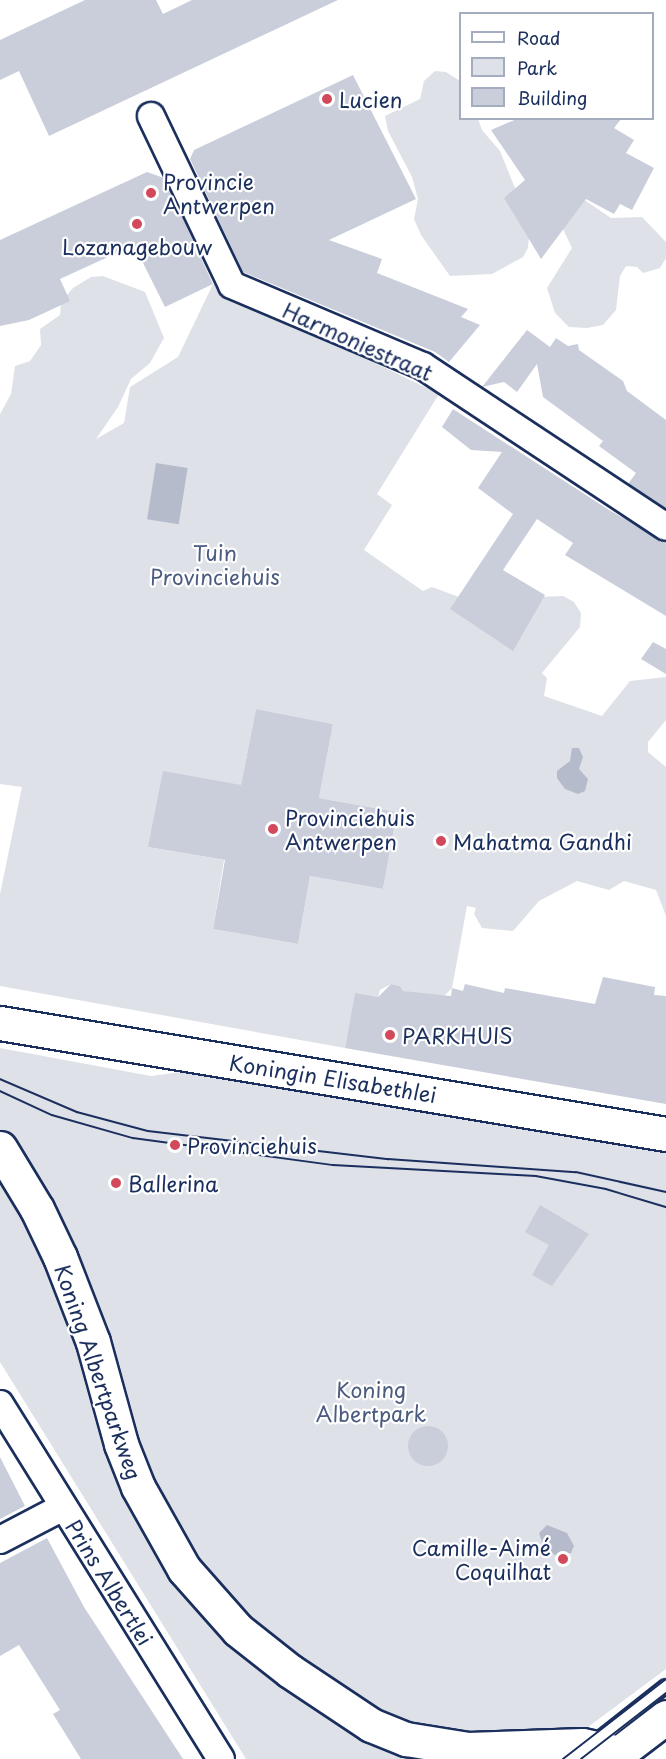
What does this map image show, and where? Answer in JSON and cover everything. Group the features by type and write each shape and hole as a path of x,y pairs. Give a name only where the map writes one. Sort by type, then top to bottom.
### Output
{"main road":[{"name":"Koningin Elisabethlei","path":"0,1023 666,1134"},
{"name":"Koning Albertparkweg","path":"0,1148 37,1209 60,1257 93,1342 121,1444 138,1487 184,1569 232,1624 269,1656 364,1720 406,1739 487,1749 599,1754"},
{"path":"599,1754 666,1718"}],"street":[{"name":"Harmoniestraat","path":"151,116 232,285 423,366 666,527"},
{"name":"Prins Albertlei","path":"0,1404 220,1759"},
{"path":"0,1540 63,1507"}],"lane":[{"path":"599,1754 666,1686"}],"green space":[{"path":"435,71 446,72 459,80 459,120 478,120 482,130 500,151 530,225 528,248 523,257 492,274 450,276 421,235 414,219 418,199 412,177 388,131 385,116 420,99 424,81"},
{"path":"583,199 611,218 642,217 666,242 666,258 660,268 643,273 637,267 626,266 620,276 616,310 603,325 587,328 569,327 555,313 547,288 572,248 560,223"},
{"name":"Tuin Provinciehuis","path":"103,276 145,292 164,338 150,363 131,379 118,407 96,439 124,423 130,387 178,357 213,284 439,394 377,494 392,505 364,550 423,591 432,587 467,600 563,596 574,602 581,613 580,627 542,673 547,678 544,696 602,716 630,681 666,677 666,720 648,742 648,752 666,767 666,916 656,890 624,881 609,890 577,881 539,901 513,931 482,928 474,914 476,908 467,906 452,988 445,995 430,996 403,991 400,986 391,984 380,990 378,997 355,994 345,1048 0,986 0,894 22,787 0,784 0,414 11,394 15,366 30,361 41,345 40,329 60,315 61,302 73,288 91,277","holes":["256,709 333,724 319,798 397,812 383,889 310,876 298,944 213,929 224,860 148,847 241,785"]},
{"name":"Koning Albertpark","path":"0,1048 151,1076 196,1070 523,1129 586,1132 666,1147 666,1669 545,1759 246,1759 0,1362"}],"water":[{"path":"156,463 188,468 179,524 147,519"},
{"path":"572,748 579,748 583,757 579,769 588,779 585,791 578,794 565,789 557,778 557,771 570,761"},
{"path":"547,1525 567,1533 574,1546 571,1553 556,1556 543,1545 539,1533"}],"building":[{"path":"85,0 156,0 163,14 192,0 338,0 49,136 19,71 0,80 0,40"},
{"path":"353,75 416,199 329,240 382,259 377,273 468,309 461,317 480,325 449,362 435,352 243,272 190,159 194,150"},
{"path":"514,120 620,120 614,128 634,140 626,153 654,168 632,210 620,204 614,214 586,199 541,259 504,198 525,180 491,130"},
{"path":"147,172 164,178 213,284 165,307 134,245 60,279 70,301 29,320 0,326 0,240"},
{"path":"527,330 550,347 556,338 568,346 578,344 579,350 623,381 627,391 666,420 666,509 628,484 636,473 599,446 603,441 543,397 537,364 517,392 504,382 482,387"},
{"path":"453,409 609,510 666,542 666,616 565,555 573,543 537,519 503,570 545,595 513,651 450,609 513,514 478,488 502,452 471,450 442,427"},
{"path":"653,642 666,649 666,674 641,659"},
{"name":"Provinciehuis Antwerpen","path":"256,709 333,724 319,798 397,812 383,889 310,876 298,944 213,929 225,860 148,847 163,771 241,785"},
{"path":"603,977 655,987 654,995 666,996 666,1104 345,1048 355,993 378,997 391,984 400,986 403,991 451,996 452,988 463,991 465,984 504,993 505,988 595,1004"},
{"path":"540,1205 589,1234 552,1286 532,1275 549,1245 525,1232"},
{"path":"428,1426 436,1427 442,1432 447,1438 447,1454 442,1460 436,1465 428,1466 420,1465 414,1460 409,1454 408,1446 409,1438 414,1432 420,1427"},
{"path":"0,1457 25,1506 0,1519"},
{"path":"47,1538 84,1607 183,1759 81,1759 53,1714 60,1710 19,1645 0,1656 0,1563"}],"tram line":[{"path":"0,1079 77,1112 148,1131 388,1159 576,1172 666,1192"},
{"path":"0,1091 52,1115 133,1138 333,1165 536,1176 606,1189 666,1207"},
{"path":"563,1759 666,1679"},
{"path":"581,1759 666,1693"}],"place":[{"name":"Lucien","path":"327,99"},
{"name":"Provincie Antwerpen","path":"151,193"},
{"name":"Lozanagebouw","path":"137,224"},
{"name":"Provinciehuis Antwerpen","path":"273,829"},
{"name":"Mahatma Gandhi","path":"441,841"},
{"name":"PARKHUIS","path":"390,1035"},
{"name":"Provinciehuis","path":"175,1145"},
{"name":"Ballerina","path":"116,1183"},
{"name":"Camille-Aimé Coquilhat","path":"563,1559"}]}
